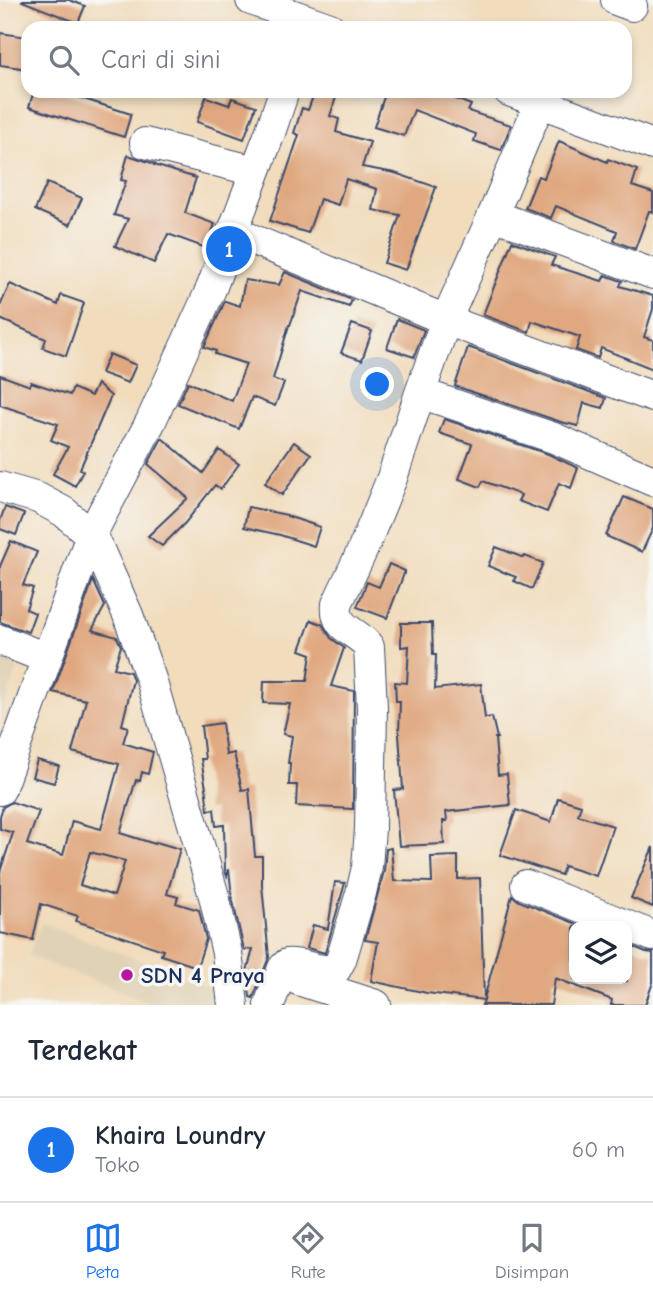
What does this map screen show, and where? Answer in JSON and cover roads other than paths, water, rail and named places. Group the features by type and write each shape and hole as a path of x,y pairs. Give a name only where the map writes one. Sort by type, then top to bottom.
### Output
{"street":[{"path":"251,0 315,19"},
{"path":"0,790 90,535 151,421 211,289 281,98"},
{"path":"529,98 653,145"},
{"path":"269,1005 284,966 289,963 326,971 335,969 341,960 367,867 372,708 369,647 343,626 337,608 391,478 446,320 540,102"},
{"path":"145,143 255,171"},
{"path":"493,215 653,274"},
{"path":"232,231 446,320 653,397"},
{"path":"419,393 554,438 653,481"},
{"path":"0,487 38,498 51,505 74,520 90,535 100,552 128,615 151,678 214,895 227,953 233,1005"},
{"path":"0,640 46,658"},
{"path":"526,885 653,936"},
{"path":"281,974 376,1005"}],"place":[{"name":"Khaira Loundry","path":"229,249"},
{"name":"SDN 4 Praya","path":"127,975"}]}
